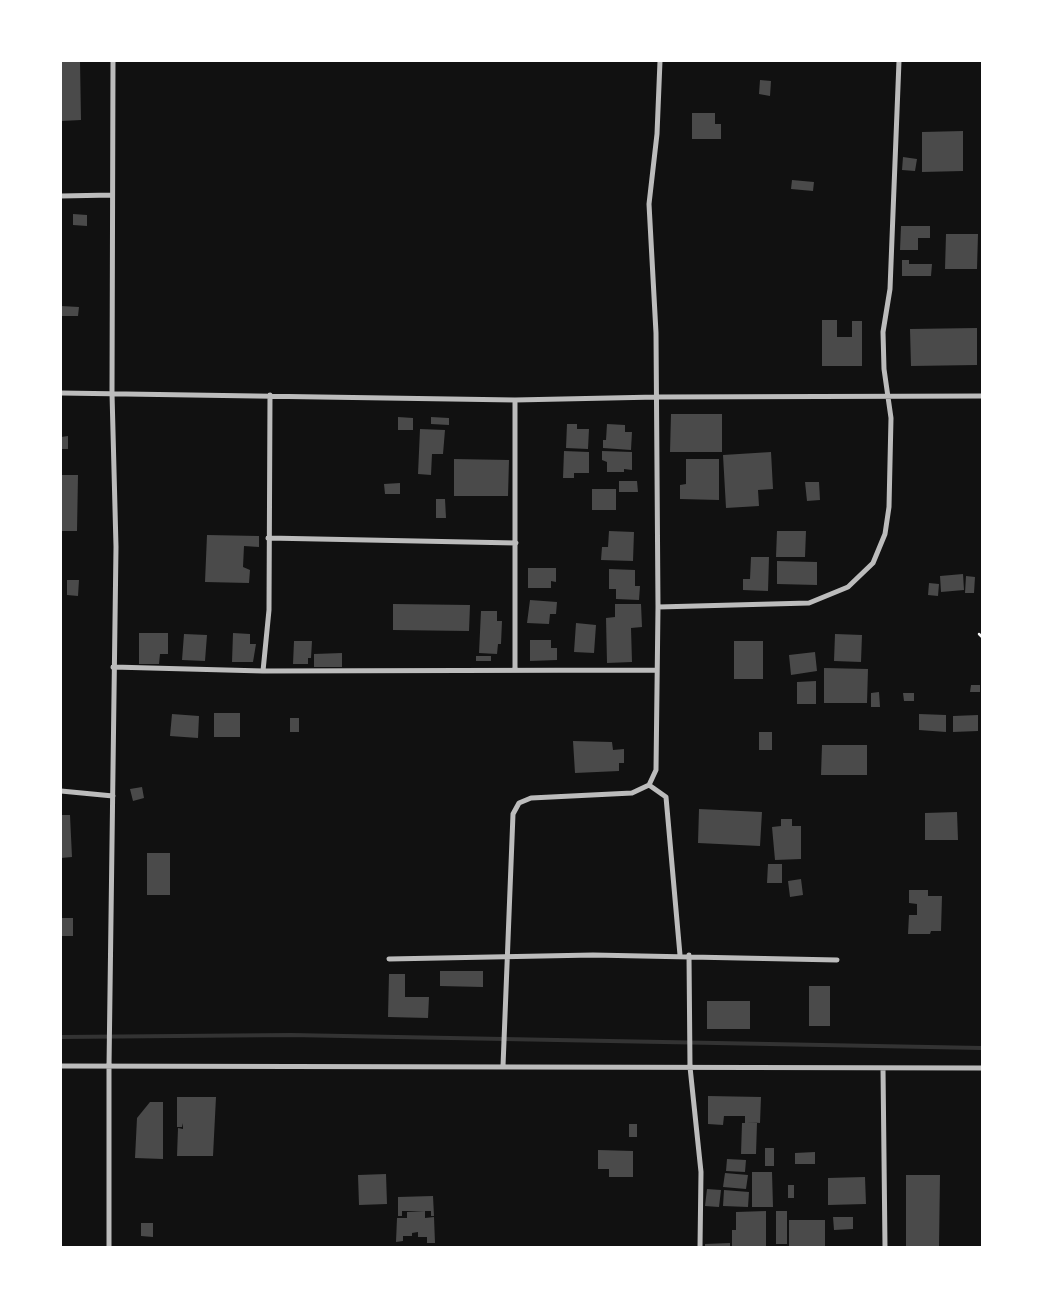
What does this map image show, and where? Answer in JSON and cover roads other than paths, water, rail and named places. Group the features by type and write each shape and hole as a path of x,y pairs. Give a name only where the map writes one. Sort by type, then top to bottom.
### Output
{"street":[{"path":"109,1247 109,1066 116,547 112,393 114,61"},
{"path":"503,1066 513,814 519,803 531,798 632,793 649,785 656,770 658,607 657,397 649,204 657,134 660,61"},
{"path":"658,607 809,603 848,587 873,563 885,534 890,468 891,418 884,370 883,332 890,289 899,61"},
{"path":"61,196 112,195"},
{"path":"61,393 516,400 657,397 982,396"},
{"path":"263,671 269,610 270,396"},
{"path":"515,670 516,400"},
{"path":"268,538 516,543"},
{"path":"113,667 263,671 657,670"},
{"path":"649,785 666,797 680,955"},
{"path":"61,791 113,796"},
{"path":"389,958 680,955 837,960"},
{"path":"688,956 690,1067 700,1172 700,1247"},
{"path":"61,1066 982,1068"},
{"path":"883,1068 885,1247"}],"waterway":[{"path":"61,1037 291,1035 982,1048"}]}
